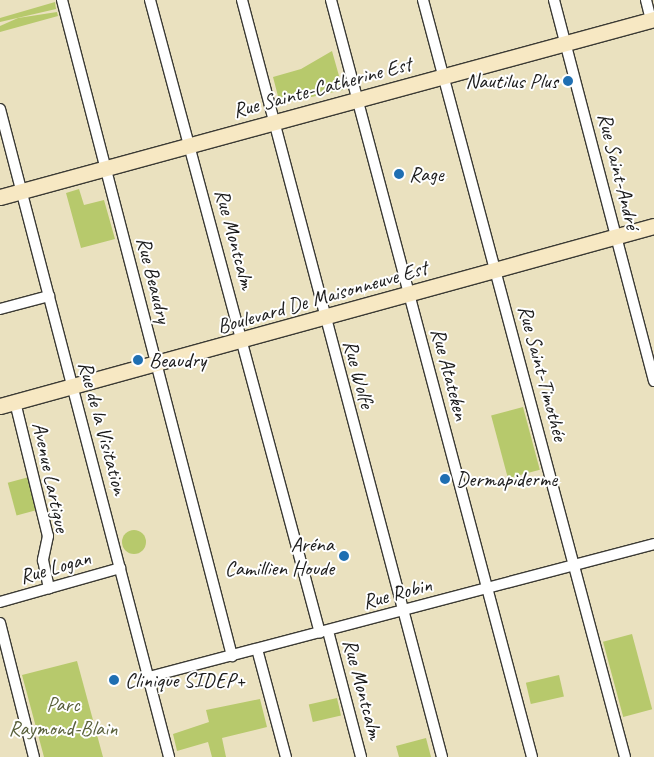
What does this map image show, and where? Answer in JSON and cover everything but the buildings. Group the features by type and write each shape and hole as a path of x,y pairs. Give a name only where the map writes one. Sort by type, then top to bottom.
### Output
{"street":[{"name":"Rue Beaudry","path":"62,0 232,656"},
{"name":"Rue Montcalm","path":"150,0 242,342 361,757"},
{"name":"Rue Wolfe","path":"242,0 442,757"},
{"name":"Rue Atateken","path":"331,0 532,757"},
{"name":"Rue Saint-Timothée","path":"424,0 624,757"},
{"name":"Rue Saint-André","path":"554,0 654,381"},
{"path":"646,0 653,19"},
{"name":"Rue Sainte-Catherine Est","path":"0,196 653,19"},
{"name":"Rue de la Visitation","path":"0,109 169,757"},
{"name":"Boulevard De Maisonneuve Est","path":"7,404 325,320 654,226"},
{"path":"0,309 49,296"},
{"name":"Avenue Lartigue","path":"7,404 48,536 42,560 49,588"},
{"name":"Rue Robin","path":"149,677 654,544"},
{"name":"Rue Logan","path":"0,602 120,568"},
{"path":"0,623 34,757"},
{"path":"257,649 286,757"}],"green space":[{"path":"55,2 56,9 0,22 0,18"},
{"path":"57,12 58,16 0,32 0,26 18,18"},
{"path":"332,51 343,90 280,104 273,77 301,69"},
{"path":"79,189 84,205 104,200 115,239 81,248 66,193"},
{"path":"523,407 540,470 508,478 491,416"},
{"path":"29,477 38,510 17,516 8,483"},
{"path":"134,530 142,534 146,542 142,550 134,554 126,550 122,542 126,534"},
{"path":"632,634 652,709 623,717 603,642"},
{"name":"Parc Raymond-Blain","path":"77,661 103,757 44,757 22,675"},
{"path":"559,675 564,696 531,704 526,683"},
{"path":"337,698 341,716 313,722 309,705"},
{"path":"260,699 267,727 222,738 226,757 212,757 208,742 177,751 173,734 209,722 206,710"},
{"path":"426,738 431,757 399,757 396,746"}],"place":[{"name":"Nautilus Plus","path":"568,81"},
{"name":"Rage","path":"399,174"},
{"name":"Beaudry","path":"138,360"},
{"name":"Dermapiderme","path":"445,479"},
{"name":"Aréna Camillien Houde","path":"344,556"},
{"name":"Clinique SIDEP+","path":"114,680"}]}
